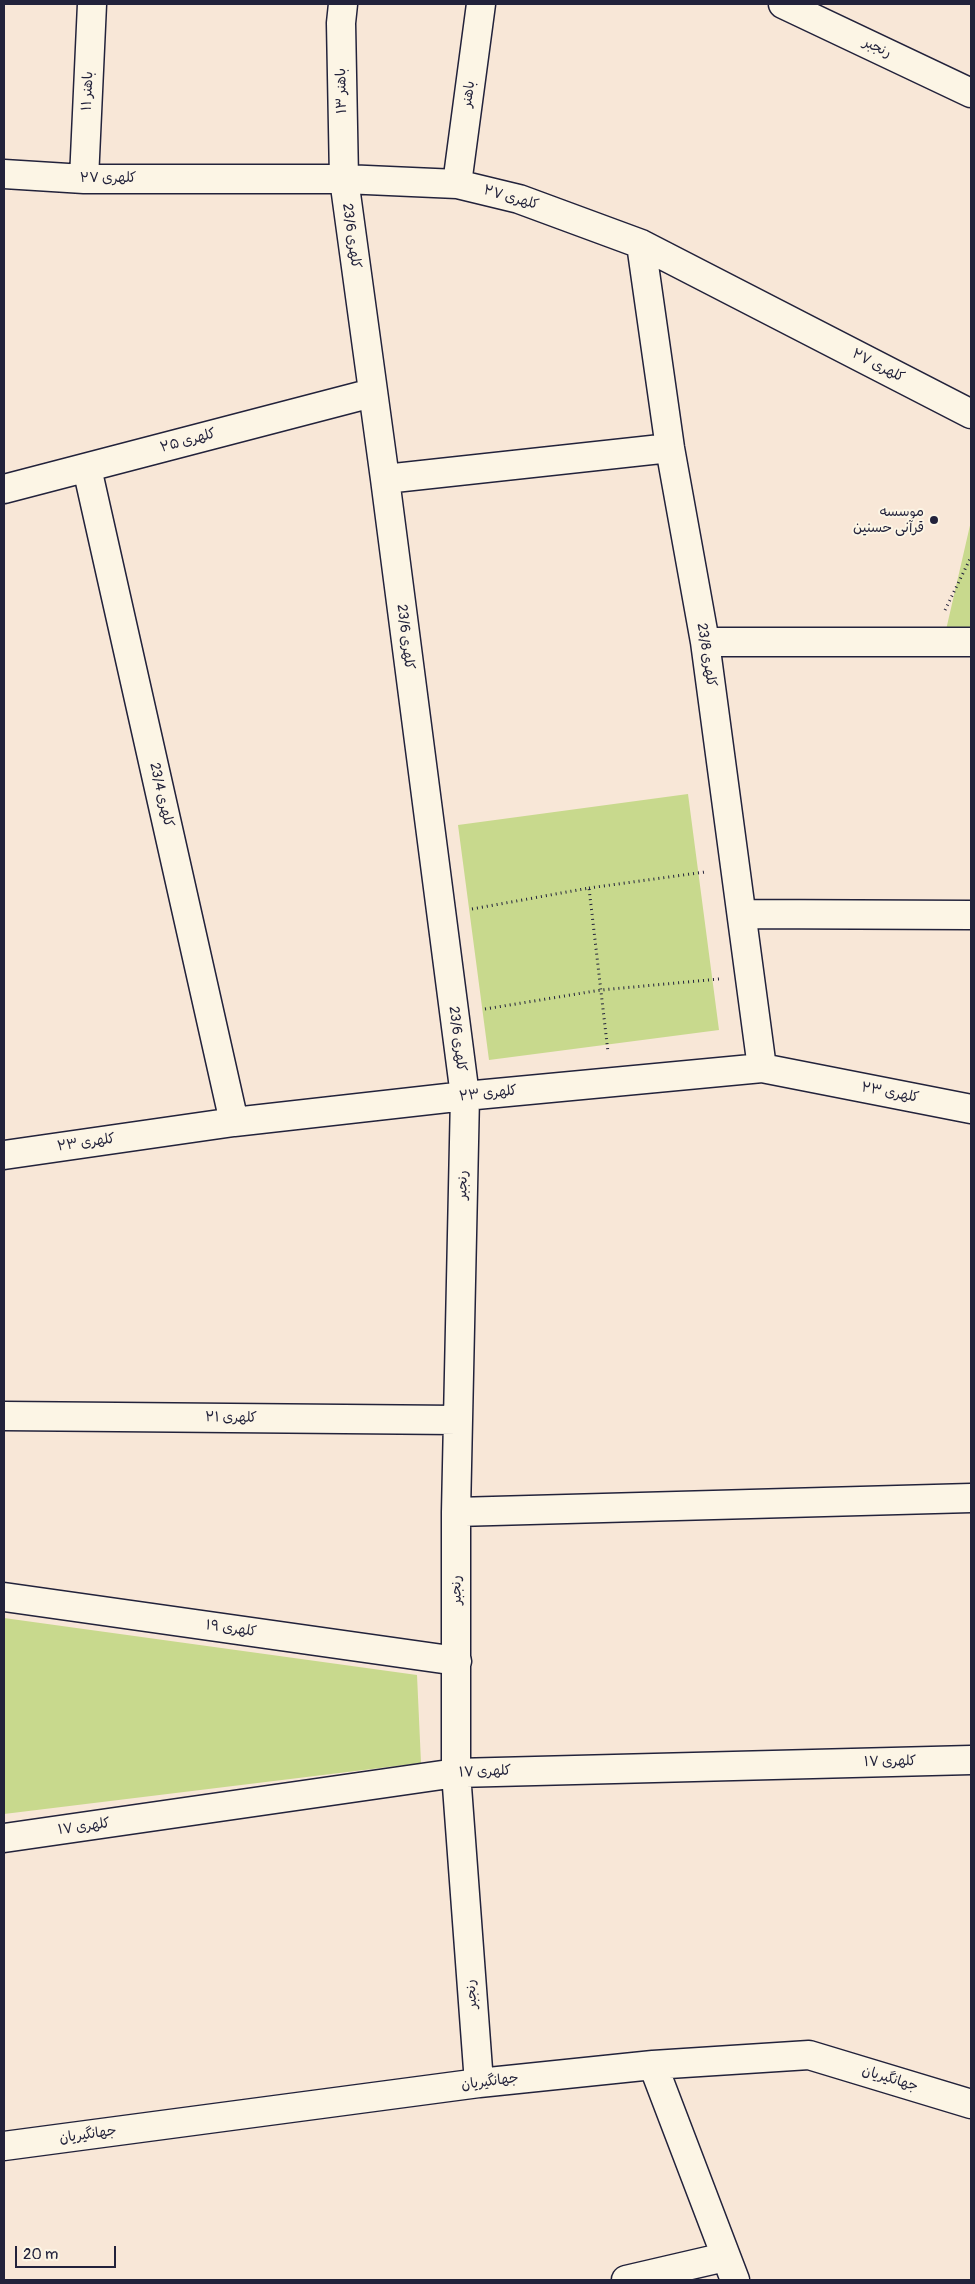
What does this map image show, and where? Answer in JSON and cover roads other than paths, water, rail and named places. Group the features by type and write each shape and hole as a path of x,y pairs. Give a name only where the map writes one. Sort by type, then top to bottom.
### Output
{"street":[{"name":"باهنر ۱۱","path":"84,178 92,4"},
{"name":"باهنر ۱۳","path":"343,4 341,23 344,178"},
{"name":"باهنر","path":"457,184 482,4"},
{"name":"رنجبر","path":"783,4 971,93"},
{"name":"کلهری ۲۷","path":"4,174 84,178 344,178 457,184 519,198 641,244 971,414"},
{"name":"کلهری 23/6","path":"344,178 465,1096"},
{"name":"کلهری 23/8","path":"641,244 670,448 704,642 762,1068"},
{"name":"کلهری ۲۵","path":"4,489 372,393"},
{"path":"385,479 670,448"},
{"name":"کلهری 23/4","path":"87,468 234,1122"},
{"path":"704,642 971,642"},
{"path":"742,914 971,915"},
{"name":"کلهری ۲۳","path":"4,1155 234,1122 465,1096 762,1068 971,1108"},
{"name":"رنجبر","path":"465,1096 457,1420 456,1773 479,2083"},
{"name":"کلهری ۲۱","path":"4,1416 457,1420"},
{"path":"456,1512 971,1498"},
{"name":"کلهری ۱۹","path":"4,1597 457,1661"},
{"name":"کلهری ۱۷","path":"4,1838 456,1773 971,1760"},
{"name":"جهانگیریان","path":"4,2146 479,2083 653,2065 809,2055 971,2104"},
{"path":"626,2280 730,2269 653,2065"}],"place":[{"name":"موسسه قرآنی حسنین","path":"934,520"}]}
